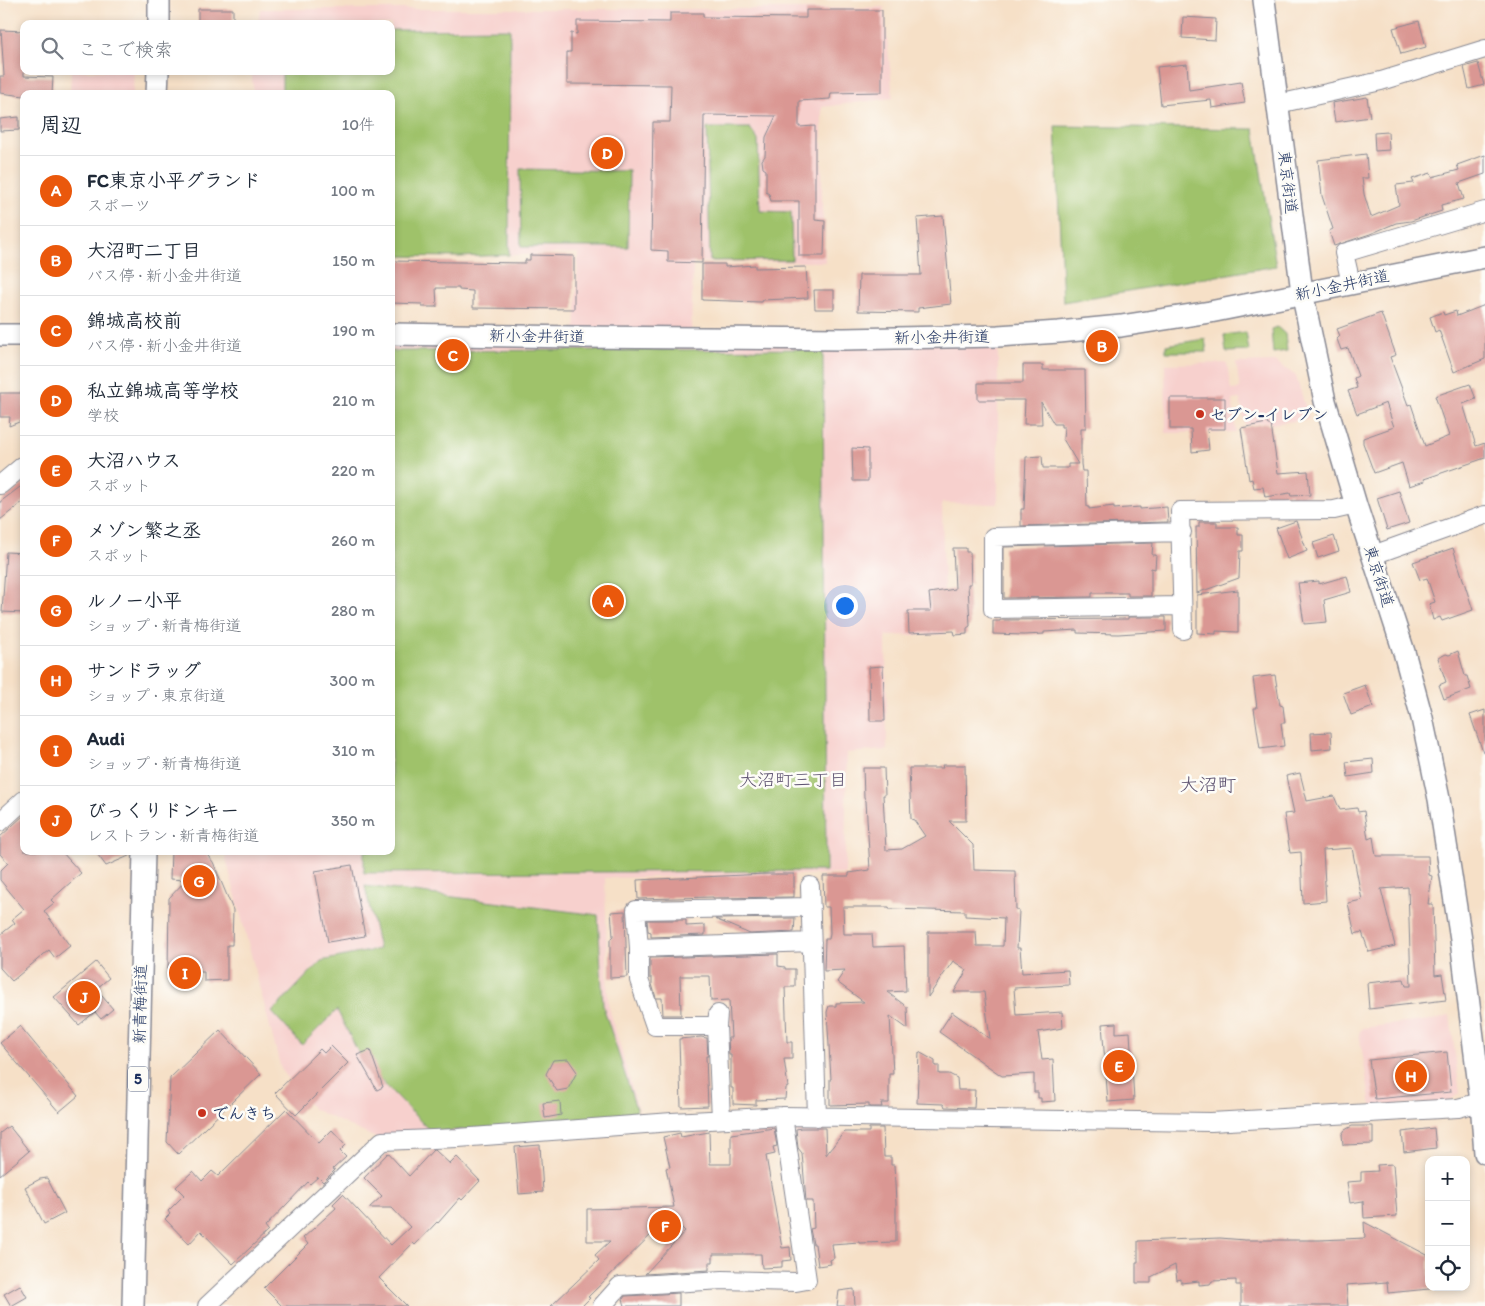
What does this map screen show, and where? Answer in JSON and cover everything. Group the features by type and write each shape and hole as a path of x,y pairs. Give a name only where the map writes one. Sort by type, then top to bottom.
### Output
{"main road":[{"path":"159,0 159,20"},
{"name":"東京街道","path":"1264,0 1302,292 1326,401 1356,505 1404,652 1422,718 1436,783 1460,932 1483,1100 1485,1153"},
{"path":"157,90 158,75"},
{"name":"新小金井街道","path":"395,334 775,339 998,336 1121,326 1254,304 1302,292 1485,257"},
{"path":"0,335 20,336"},
{"name":"新青梅街道","path":"133,1306 144,855"}],"street":[{"path":"1278,104 1381,81 1485,49"},
{"path":"1351,283 1344,253 1485,212"},
{"path":"0,485 20,468"},
{"path":"1183,630 1180,511 1334,510 1356,505"},
{"path":"1372,555 1485,515"},
{"path":"1181,606 992,609 993,537 1182,532"},
{"path":"0,822 20,804"},
{"path":"810,886 817,1117"},
{"path":"721,1119 718,1020 655,1026 638,980 639,948 636,910 810,907"},
{"path":"639,948 812,942"},
{"path":"207,1306 382,1141 783,1116 1211,1122 1458,1108 1483,1100"},
{"path":"602,1306 620,1286 722,1280 796,1282 807,1280 783,1116"}],"shaded area":[{"path":"884,7 893,98 822,107 822,199 825,262 693,262 691,338 998,336 998,504 942,503 945,634 886,636 887,750 847,753 845,874 605,878 608,1004 643,1126 382,1141 313,1109 281,1069 225,855 364,855 365,873 826,871 823,349 395,351 395,334 575,337 578,253 459,257 395,255 395,90 253,90 252,80 253,75 395,75 395,20 259,20 260,9 802,9","holes":["365,887 598,915 603,1006 639,1118 363,1062 337,1010 321,961 379,949"]},
{"path":"71,75 134,75 133,90 70,90"},
{"path":"1276,362 1296,376 1309,419 1245,425 1240,399 1232,400 1236,432 1166,433 1165,364 1227,363 1231,390 1240,389 1236,363"},
{"path":"1450,1015 1460,1093 1448,1102 1371,1106 1359,1033 1362,1028 1439,1019"}],"green space":[{"path":"510,29 509,255 459,257 395,256 395,90 282,90 282,75 395,75 395,30"},
{"path":"1055,126 1254,129 1276,266 1063,302"},
{"path":"707,128 750,128 758,140 760,211 791,212 792,260 710,261"},
{"path":"520,169 629,171 628,247 521,247"},
{"path":"1277,327 1285,334 1287,351 1273,353 1271,329"},
{"path":"1246,332 1249,351 1226,352 1224,335"},
{"path":"1205,339 1207,352 1166,352 1166,345"},
{"path":"823,349 826,871 364,873 364,855 395,855 395,351"},
{"path":"365,886 598,915 603,1006 639,1118 431,1132 363,1062 337,1010 302,1045 272,1012 321,961 379,949"}],"building":[{"path":"198,9 233,9 233,20 198,20"},
{"path":"806,10 882,10 882,92 831,93 830,99 799,101 799,127 815,126 815,220 825,221 824,256 799,256 799,201 771,201 769,194 766,192 766,170 763,168 762,160 765,156 766,137 776,116 704,115 702,263 668,262 668,251 651,250 653,122 670,122 671,85 567,84 567,52 571,52 571,33 577,34 577,21 670,22 670,13 703,13 703,17 806,18"},
{"path":"1183,17 1216,19 1215,40 1182,38"},
{"path":"1419,21 1426,47 1401,54 1393,28"},
{"path":"1,30 20,31 20,75 53,77 52,90 20,90 20,96 0,93 0,76 4,76"},
{"path":"1478,63 1484,85 1469,89 1464,67"},
{"path":"1187,64 1189,90 1241,82 1245,103 1212,108 1211,100 1161,105 1157,67"},
{"path":"1367,97 1370,117 1335,122 1332,103"},
{"path":"19,117 19,130 0,131 0,119"},
{"path":"1388,132 1389,150 1375,151 1374,133"},
{"path":"1366,154 1368,178 1362,178 1364,194 1371,217 1399,205 1396,185 1414,183 1412,179 1431,173 1432,177 1459,170 1457,165 1485,155 1485,174 1459,183 1464,199 1441,205 1442,211 1411,221 1396,223 1334,246 1329,231 1333,229 1322,196 1318,160"},
{"path":"943,216 951,304 918,308 918,312 858,311 859,275 921,275 917,218"},
{"path":"530,255 574,256 574,309 473,308 473,291 459,290 459,288 436,288 437,307 422,307 422,304 395,303 395,261 525,263 525,260 530,260"},
{"path":"702,264 725,264 725,267 755,265 755,268 806,267 808,298 762,300 761,302 702,300"},
{"path":"814,290 834,290 834,309 815,309"},
{"path":"1485,305 1485,359 1454,372 1439,330 1435,332 1430,317 1443,312 1444,315 1456,311 1457,316"},
{"path":"1381,313 1396,355 1390,357 1408,405 1411,404 1425,446 1449,436 1435,396 1470,384 1476,399 1463,404 1476,446 1485,443 1485,458 1409,486 1402,463 1374,473 1363,438 1394,427 1386,403 1357,414 1348,391 1357,388 1354,378 1358,376 1348,348 1341,350 1337,339 1340,336 1337,329"},
{"path":"1023,365 1043,365 1043,370 1085,370 1086,428 1081,428 1081,464 1082,471 1086,471 1087,507 1089,509 1114,506 1114,509 1140,507 1140,509 1167,507 1168,522 1021,526 1021,509 1024,509 1026,457 1042,456 1043,468 1068,468 1068,464 1078,464 1063,439 1064,427 1061,427 1061,424 1054,424 1041,402 1042,424 1024,424 1025,400 978,400 978,383 1023,383"},
{"path":"0,393 20,393 20,422 9,426 10,417 0,417"},
{"path":"1170,398 1225,398 1225,429 1207,429 1209,450 1192,452 1191,429 1170,429"},
{"path":"1267,423 1271,425 1278,473 1308,471 1310,495 1291,496 1290,493 1265,497 1263,487 1254,488 1252,479 1249,480 1241,428"},
{"path":"852,448 868,449 868,481 853,481"},
{"path":"20,487 20,504 0,520 0,502"},
{"path":"1399,491 1409,523 1387,530 1377,498"},
{"path":"1296,521 1307,551 1287,559 1276,528"},
{"path":"1199,522 1217,522 1217,527 1238,527 1238,535 1243,535 1243,551 1240,551 1239,578 1197,593 1196,527 1199,527"},
{"path":"1334,536 1339,551 1318,558 1313,543"},
{"path":"1153,543 1152,555 1156,555 1155,569 1151,568 1151,596 1128,596 1128,593 1092,593 1092,597 1004,598 1004,547"},
{"path":"953,548 966,548 966,552 970,552 971,584 968,584 970,626 967,628 967,634 955,635 954,631 909,633 908,611 931,611 929,593 955,589"},
{"path":"1453,548 1473,610 1442,621 1440,617 1433,620 1429,604 1435,602 1427,578 1420,580 1413,562"},
{"path":"6,552 20,553 20,613 2,612"},
{"path":"1347,576 1351,592 1324,600 1327,622 1304,624 1298,583 1319,581 1319,584"},
{"path":"1238,590 1238,632 1216,631 1216,634 1197,633 1197,595"},
{"path":"1128,617 1166,617 1166,631 1118,634 1077,633 1077,630 1024,635 993,634 993,621 1000,620 1128,619"},
{"path":"1458,651 1471,689 1444,699 1439,685 1446,682 1438,658"},
{"path":"883,666 885,721 870,721 869,667"},
{"path":"1275,675 1280,705 1283,706 1285,723 1281,723 1284,746 1260,749 1254,708 1257,708 1253,678"},
{"path":"1365,685 1373,707 1351,715 1343,693"},
{"path":"1485,710 1485,752 1483,752 1470,715"},
{"path":"1331,732 1332,748 1312,750 1311,733"},
{"path":"1373,759 1374,773 1348,777 1346,762"},
{"path":"942,765 965,765 966,821 949,821 973,845 974,870 1015,871 1016,910 1019,911 1017,948 1020,948 1022,973 1068,970 1069,985 1014,988 1016,1015 1062,1012 1063,1028 1038,1032 1042,1060 1053,1059 1055,1101 1041,1102 1041,1098 1038,1098 1038,1092 1034,1092 1034,1074 1002,1076 939,1032 952,1012 990,1039 984,992 954,992 967,970 953,961 928,997 928,932 976,932 977,946 1003,946 1004,918 965,916 965,911 889,909 889,907 843,907 844,934 872,934 873,947 904,946 906,991 887,992 907,1007 908,1029 890,1016 893,1074 889,1074 889,1103 881,1103 882,1107 869,1107 869,1104 830,1105 831,1079 827,1012 829,1006 836,1006 836,1003 864,1002 837,982 845,970 824,971 825,939 829,939 830,933 829,907 824,907 823,876 849,876 849,873 870,870 863,768 884,768 885,795 883,795 886,850 902,849 925,836 914,820 911,819 909,768 943,768"},
{"path":"1300,773 1307,801 1334,796 1340,810 1357,808 1358,812 1364,811 1368,839 1373,837 1376,856 1428,856 1429,875 1432,876 1428,904 1433,904 1435,975 1442,974 1446,1000 1369,1009 1367,983 1404,979 1406,986 1411,986 1408,887 1381,889 1395,946 1369,952 1362,932 1355,934 1348,903 1362,900 1352,848 1323,850 1326,901 1303,903 1301,852 1290,853 1284,814 1294,813 1286,776"},
{"path":"20,819 20,855 65,855 81,873 51,900 54,903 44,911 70,946 55,958 49,950 12,981 0,968 0,935 15,923 12,919 24,909 0,880 0,871 8,863 0,854 0,837"},
{"path":"98,855 131,855 106,866"},
{"path":"171,855 207,855 213,862 233,910 232,945 227,945 227,980 204,981 204,972 168,972 169,898 186,880 170,879"},
{"path":"352,865 365,936 328,942 315,871"},
{"path":"794,874 794,897 638,899 637,880"},
{"path":"625,911 627,977 610,978 610,939 613,936 611,912"},
{"path":"795,918 794,932 750,934 715,919"},
{"path":"647,920 686,920 686,926 705,925 705,935 651,937 651,932 648,931"},
{"path":"778,954 778,966 785,967 785,969 795,969 795,987 785,987 787,1042 792,1042 792,1059 784,1059 788,1087 786,1088 785,1099 756,1100 756,1105 733,1104 731,1055 729,1055 728,1038 731,1038 729,1000 711,1001 710,976 680,976 681,1015 663,1015 662,998 656,998 652,978 650,978 650,958"},
{"path":"96,962 109,978 96,989 113,1009 101,1019 95,1012 79,1025 54,997"},
{"path":"1116,1023 1116,1033 1130,1032 1134,1100 1108,1102 1102,1024"},
{"path":"20,1026 78,1096 59,1112 0,1043"},
{"path":"220,1030 261,1074 178,1154 167,1142 170,1078"},
{"path":"707,1038 708,1106 681,1107 679,1039"},
{"path":"331,1046 348,1063 296,1115 275,1093 320,1049 324,1053"},
{"path":"370,1050 383,1087 377,1090 357,1055"},
{"path":"919,1052 935,1061 935,1066 939,1066 939,1074 949,1074 957,1078 958,1090 975,1090 974,1108 945,1107 943,1104 917,1103"},
{"path":"1447,1052 1451,1092 1375,1099 1369,1060"},
{"path":"568,1059 577,1072 568,1089 557,1091 546,1074 553,1060"},
{"path":"560,1101 561,1115 545,1118 543,1103"},
{"path":"286,1109 319,1143 332,1130 346,1145 340,1151 346,1157 323,1182 318,1177 310,1184 308,1182 265,1227 268,1231 233,1264 201,1231 189,1244 165,1219 170,1214 168,1211 184,1195 176,1187 193,1171 202,1181 212,1171 218,1176"},
{"path":"9,1126 29,1151 0,1175 0,1133"},
{"path":"1352,1126 1373,1126 1373,1144 1343,1145 1342,1134"},
{"path":"774,1128 777,1146 773,1147 775,1154 766,1156 782,1248 790,1247 791,1260 782,1261 782,1267 762,1268 761,1254 713,1254 713,1262 709,1262 709,1270 645,1274 685,1231 670,1216 588,1297 590,1298 582,1306 551,1306 599,1260 595,1255 610,1241 587,1241 587,1209 674,1207 666,1168 670,1167 663,1137 680,1133 681,1137 709,1132 710,1164 731,1164 731,1134"},
{"path":"825,1128 826,1155 844,1132 869,1132 869,1128 883,1128 884,1157 891,1157 891,1165 894,1165 896,1242 832,1244 834,1258 830,1260 831,1264 818,1266 815,1244 813,1244 810,1229 814,1228 813,1201 806,1201 802,1153 798,1148 796,1129"},
{"path":"1434,1128 1436,1148 1404,1152 1402,1132"},
{"path":"540,1145 543,1192 519,1194 515,1147"},
{"path":"433,1150 450,1164 457,1157 480,1181 462,1200 460,1198 415,1245 413,1243 379,1278 407,1306 282,1306 264,1288 308,1244 303,1238 336,1208 333,1204 343,1194 391,1245 410,1227 392,1208 369,1208 382,1196 364,1178 388,1153 409,1176"},
{"path":"1393,1164 1397,1216 1364,1218 1363,1201 1350,1203 1347,1182 1361,1181 1361,1172 1378,1171 1377,1165"},
{"path":"47,1178 65,1213 44,1224 25,1187 40,1179"},
{"path":"1364,1222 1425,1254 1425,1289 1388,1293 1387,1282 1346,1285 1348,1306 1241,1306 1241,1285 1236,1285 1236,1280 1212,1281 1210,1284 1199,1285 1199,1281 1181,1283 1181,1279 1177,1280 1175,1265 1151,1277 1151,1283 1136,1283 1138,1241 1220,1238 1320,1240 1365,1238"},
{"path":"20,1285 27,1297 11,1306 4,1294"},
{"path":"854,1289 855,1306 837,1306 839,1291"},
{"path":"679,1293 679,1306 625,1306 623,1299 625,1296"}],"place":[{"name":"私立錦城高等学校","path":"607,153"},
{"name":"大沼町二丁目","path":"1102,346"},
{"name":"錦城高校前","path":"453,355"},
{"name":"セブン-イレブン","path":"1200,414"},
{"name":"FC東京小平グランド","path":"608,601"},
{"name":"ルノー小平","path":"199,881"},
{"name":"Audi","path":"185,973"},
{"name":"びっくりドンキー","path":"84,997"},
{"name":"大沼ハウス","path":"1119,1066"},
{"name":"サンドラッグ","path":"1411,1076"},
{"name":"でんきち","path":"202,1113"},
{"name":"メゾン繁之丞","path":"665,1226"}],"district":[{"name":"大沼町三丁目","path":"793,780"},
{"name":"大沼町","path":"1208,784"}]}
